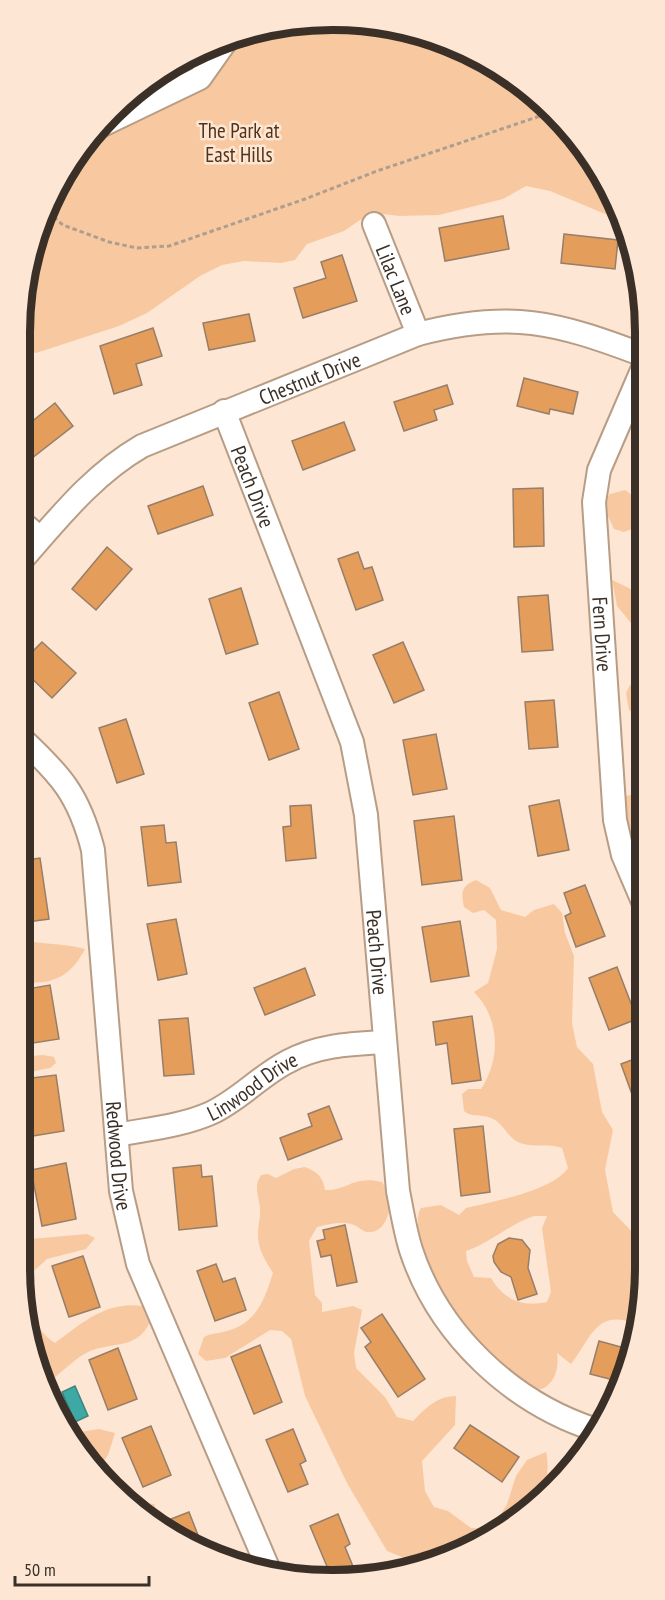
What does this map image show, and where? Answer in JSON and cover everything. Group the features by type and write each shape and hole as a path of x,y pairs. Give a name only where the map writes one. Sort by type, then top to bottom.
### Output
{"street":[{"path":"123,115 200,78 218,53"},
{"name":"Lilac Lane","path":"374,224 418,334"},
{"name":"Chestnut Drive","path":"30,550 79,494 122,458 164,436 418,334 456,325 510,320 570,329 635,352"},
{"name":"Fern Drive","path":"635,387 599,470 594,502 615,820 623,855 635,882"},
{"name":"Peach Drive","path":"224,411 352,742 366,815 398,1191 411,1249 442,1311 468,1347 500,1380 536,1404 589,1427"},
{"path":"30,529 40,538"},
{"name":"Redwood Drive","path":"30,747 55,769 73,795 85,819 93,850 121,1191 138,1264 266,1562"},
{"name":"Linwood Drive","path":"117,1134 189,1121 210,1113 231,1103 286,1062 327,1046 385,1042"}],"path":[{"path":"53,217 63,225 109,242 137,248 169,246 305,200 377,171 542,115"}],"green space":[{"name":"The Park at East Hills","path":"313,31 352,31 411,40 466,61 517,93 560,133 584,164 612,217 550,191 526,186 503,199 439,215 382,214 360,220 344,231 307,244 295,260 281,263 244,261 222,265 200,276 147,313 119,326 36,353 30,351 30,332 33,293 40,254 61,199 81,164 105,133 133,105 164,81 199,61 254,40"},
{"path":"625,490 635,500 635,528 624,532 614,529 607,514 605,501 610,494"},
{"path":"612,580 635,593 635,623 631,623 617,606"},
{"path":"635,684 635,714 629,710 626,693 630,685"},
{"path":"635,794 635,862 628,851 625,796"},
{"path":"476,880 490,888 501,910 525,917 534,910 554,904 562,913 565,933 574,956 572,1023 577,1047 593,1064 602,1112 613,1130 605,1170 613,1212 635,1235 634,1287 630,1322 612,1320 603,1323 590,1336 571,1364 557,1353 558,1362 554,1378 543,1388 536,1390 528,1390 513,1382 457,1323 428,1266 419,1232 418,1218 421,1208 441,1205 459,1215 466,1208 536,1189 560,1176 568,1168 562,1148 520,1143 495,1120 464,1111 462,1094 468,1089 481,1089 492,1065 495,1039 493,1026 483,1002 474,992 488,983 497,949 496,920 484,910 473,913 464,907 462,897 467,885","holes":["534,1216 547,1216 542,1228 551,1292 547,1302 530,1303 515,1300 502,1292 491,1278 474,1277 467,1261 466,1251"]},
{"path":"30,941 85,949 73,967 59,978 31,983"},
{"path":"30,1056 54,1057 56,1063 50,1068 30,1072"},
{"path":"305,1167 319,1175 325,1190 372,1180 382,1182 388,1192 390,1205 387,1218 376,1231 366,1232 345,1223 317,1227 309,1241 315,1295 322,1303 322,1312 353,1306 362,1310 354,1353 356,1368 385,1397 397,1417 413,1421 437,1400 456,1396 455,1425 422,1461 425,1491 434,1507 448,1511 471,1528 485,1529 430,1554 410,1560 387,1551 347,1483 305,1396 291,1339 282,1331 270,1330 225,1358 206,1361 198,1354 204,1337 234,1329 243,1324 251,1318 262,1302 273,1273 262,1254 258,1238 260,1208 258,1180 261,1175 268,1174 276,1178 294,1169"},
{"path":"87,1234 95,1238 86,1249 47,1259 30,1274 30,1239"},
{"path":"142,1306 152,1317 147,1328 134,1340 90,1351 52,1380 40,1346 35,1320 47,1337 55,1343 95,1315 117,1307"},
{"path":"99,1429 115,1433 108,1455 102,1463 81,1436 79,1432"},
{"path":"546,1452 547,1475 544,1483 532,1495 496,1522 507,1504 516,1476 527,1460"},
{"path":"142,1502 154,1504 158,1514"}],"water":[{"path":"75,1386 88,1416 75,1422 62,1392"}],"building":[{"path":"503,216 509,249 445,261 439,228"},
{"path":"564,234 618,240 615,269 561,263"},
{"path":"342,255 357,301 303,318 294,288 326,278 321,262"},
{"path":"249,314 255,341 209,350 203,323"},
{"path":"153,328 162,356 136,364 142,385 114,394 100,346"},
{"path":"524,378 578,392 573,414 550,409 549,414 517,406"},
{"path":"447,385 453,404 434,410 437,420 404,431 394,402"},
{"path":"55,403 73,426 30,460 30,423"},
{"path":"344,422 355,450 303,470 292,441"},
{"path":"203,486 213,515 158,534 148,506"},
{"path":"543,488 544,546 514,547 513,489"},
{"path":"107,547 132,569 96,610 72,589"},
{"path":"358,552 364,569 372,567 383,600 356,610 338,559"},
{"path":"241,588 258,644 226,654 209,599"},
{"path":"548,595 553,650 522,652 518,597"},
{"path":"42,642 76,673 52,698 30,677 30,648 33,651"},
{"path":"403,642 424,690 394,703 373,655"},
{"path":"279,692 299,749 269,760 249,703"},
{"path":"554,700 558,747 529,749 525,702"},
{"path":"126,719 144,774 117,783 99,728"},
{"path":"436,734 447,789 413,795 403,740"},
{"path":"559,800 569,850 538,856 529,806"},
{"path":"311,805 316,858 286,861 283,827 291,826 290,806"},
{"path":"454,816 462,880 422,885 414,821"},
{"path":"164,825 166,843 176,842 181,882 148,886 141,827"},
{"path":"40,858 49,919 30,922 30,860"},
{"path":"585,885 605,936 576,947 565,916 571,913 564,893"},
{"path":"176,919 187,974 158,980 147,924"},
{"path":"460,921 469,976 431,982 422,927"},
{"path":"617,967 635,1014 635,1020 609,1030 589,978"},
{"path":"305,968 315,995 265,1015 254,988"},
{"path":"50,985 59,1039 30,1044 30,988"},
{"path":"472,1016 481,1080 452,1084 447,1043 436,1045 433,1022"},
{"path":"188,1018 194,1074 164,1076 159,1020"},
{"path":"635,1059 635,1096 633,1097 621,1064"},
{"path":"56,1075 64,1131 30,1136 30,1078"},
{"path":"329,1106 342,1139 288,1160 280,1138 312,1126 308,1114"},
{"path":"483,1126 490,1192 461,1196 454,1129"},
{"path":"66,1163 76,1219 42,1226 31,1170"},
{"path":"201,1165 202,1177 212,1176 217,1226 179,1230 173,1168"},
{"path":"345,1225 357,1282 337,1286 331,1255 321,1257 317,1241 325,1239 323,1230"},
{"path":"509,1238 522,1240 530,1250 528,1268 537,1294 518,1300 511,1277 501,1272 493,1256 498,1244"},
{"path":"83,1256 100,1307 69,1317 52,1266"},
{"path":"216,1264 223,1282 235,1278 246,1310 215,1321 197,1271"},
{"path":"382,1314 425,1379 398,1397 365,1347 371,1342 361,1328"},
{"path":"599,1341 624,1348 613,1380 590,1374"},
{"path":"260,1345 282,1402 254,1414 231,1357"},
{"path":"118,1348 137,1399 108,1410 89,1360"},
{"path":"470,1425 519,1457 502,1482 454,1448"},
{"path":"151,1426 171,1475 143,1487 122,1438"},
{"path":"293,1429 306,1461 300,1464 308,1484 288,1492 266,1440"},
{"path":"189,1512 200,1539 181,1529 167,1521"},
{"path":"338,1514 350,1544 345,1547 354,1569 328,1570 310,1526"}]}
